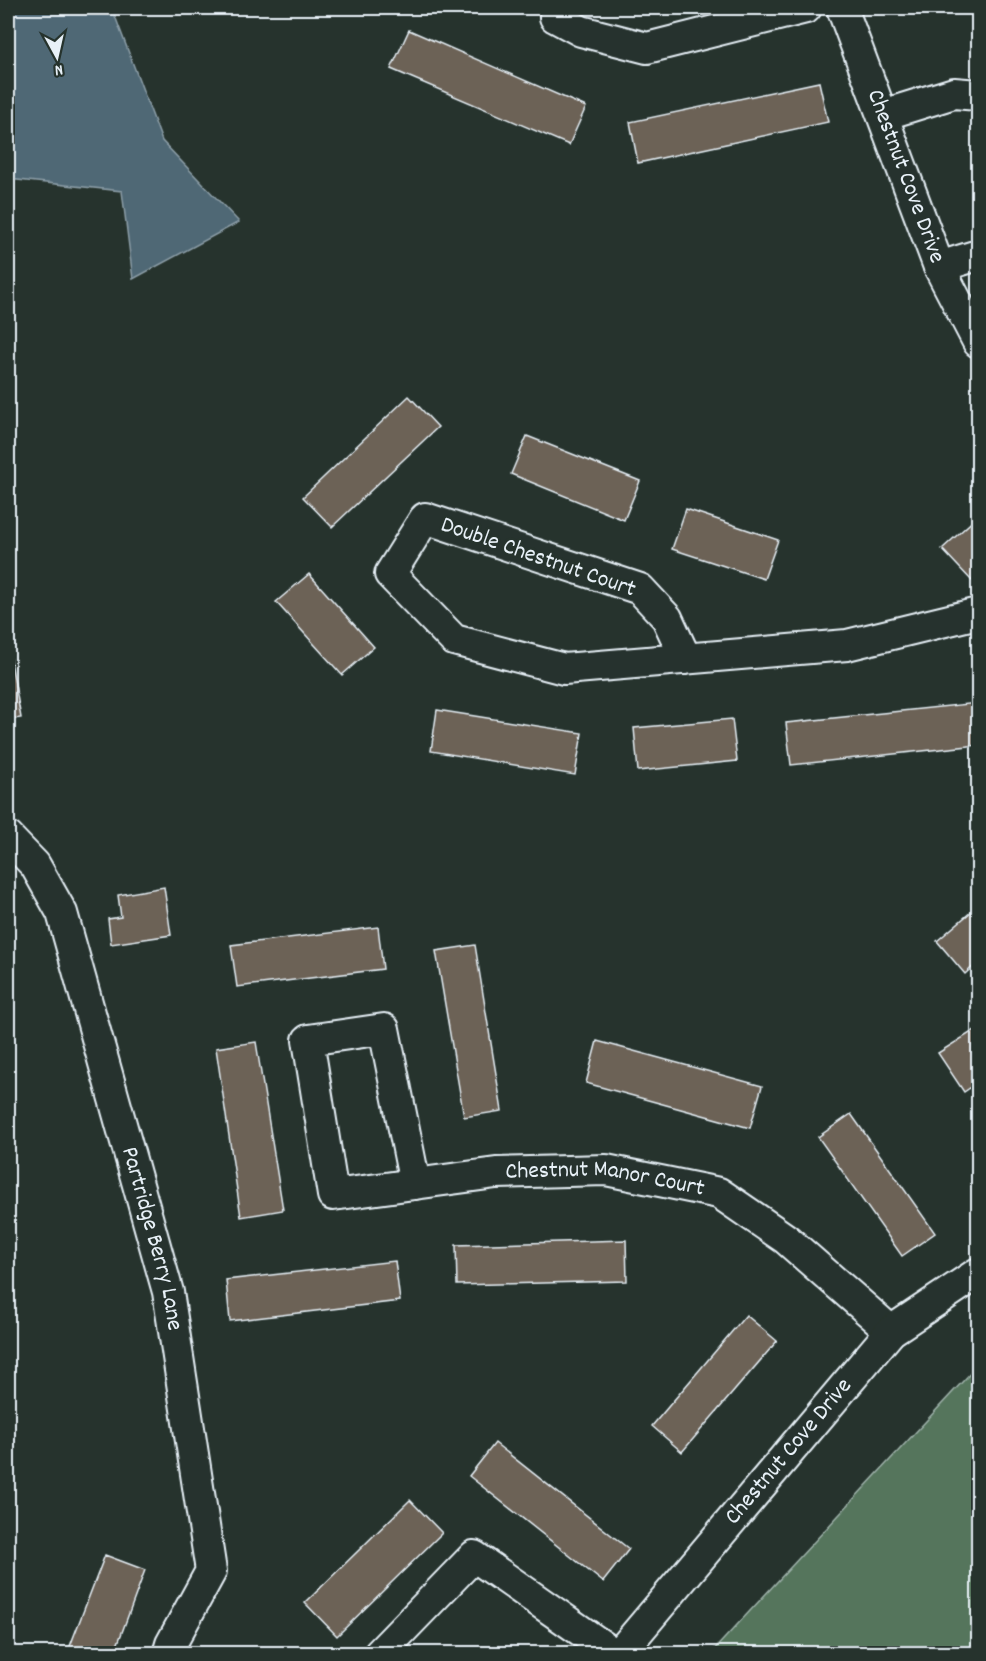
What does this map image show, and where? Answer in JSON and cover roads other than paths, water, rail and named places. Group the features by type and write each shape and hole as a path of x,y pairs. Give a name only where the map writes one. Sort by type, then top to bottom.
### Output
{"street":[{"path":"561,8 555,16 581,31 647,48 806,8"},
{"name":"Chestnut Cove Drive","path":"842,8 939,267 978,342"},
{"path":"883,115 954,93 978,95"},
{"path":"939,267 978,255"},
{"name":"Double Chestnut Court","path":"686,659 667,618 640,589 425,518 390,574 454,640 564,669 686,659 847,645 978,613"},
{"name":"Partridge Berry Lane","path":"8,837 35,865 62,913 168,1292 211,1571 168,1653"},
{"name":"Chestnut Manor Court","path":"415,1184 384,1029 308,1040 333,1196 496,1173 606,1170 719,1193 786,1239 891,1331"},
{"name":"Chestnut Cove Drive","path":"620,1653 891,1331 978,1274"},
{"path":"379,1653 474,1556 614,1653"}],"water":[{"path":"8,8 112,8 162,141 239,222 133,279 122,191 8,179"}]}
